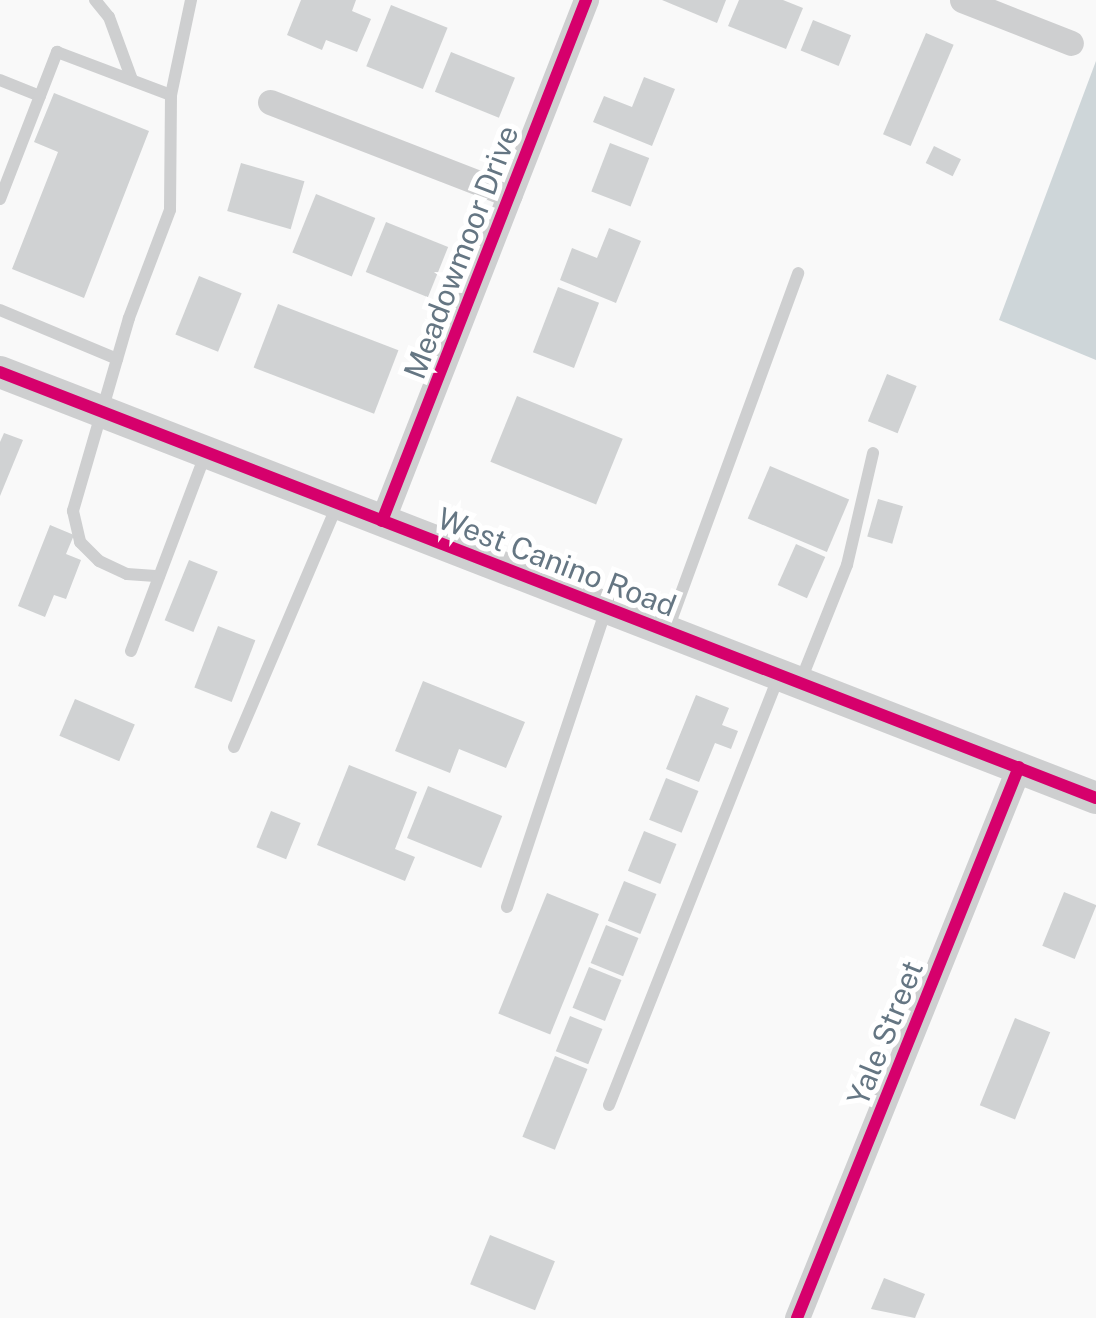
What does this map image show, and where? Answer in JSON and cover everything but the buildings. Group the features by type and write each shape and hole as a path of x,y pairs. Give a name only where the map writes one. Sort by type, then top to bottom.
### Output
{"street":[{"name":"Meadowmoor Drive","path":"382,521 586,0"},
{"path":"962,0 1071,43"},
{"path":"270,102 510,195"},
{"name":"West Canino Road","path":"0,372 1096,798"},
{"name":"Yale Street","path":"797,1318 1019,767"}],"lane":[{"path":"95,0 109,17 132,80"},
{"path":"159,576 126,574 99,561 80,542 73,511 76,484 170,210 171,94 191,0"},
{"path":"0,199 57,52 171,94"},
{"path":"0,80 40,96"},
{"path":"668,632 798,273"},
{"path":"0,310 118,359"},
{"path":"132,651 206,452"},
{"path":"608,1105 790,678 847,565 873,453"},
{"path":"234,747 338,504"},
{"path":"507,907 606,608"}],"shaded area":[{"path":"1096,61 1096,360 999,320"}],"cycle path":[{"path":"382,521 586,0"},
{"path":"0,372 1096,798"},
{"path":"797,1318 1019,767"}]}
